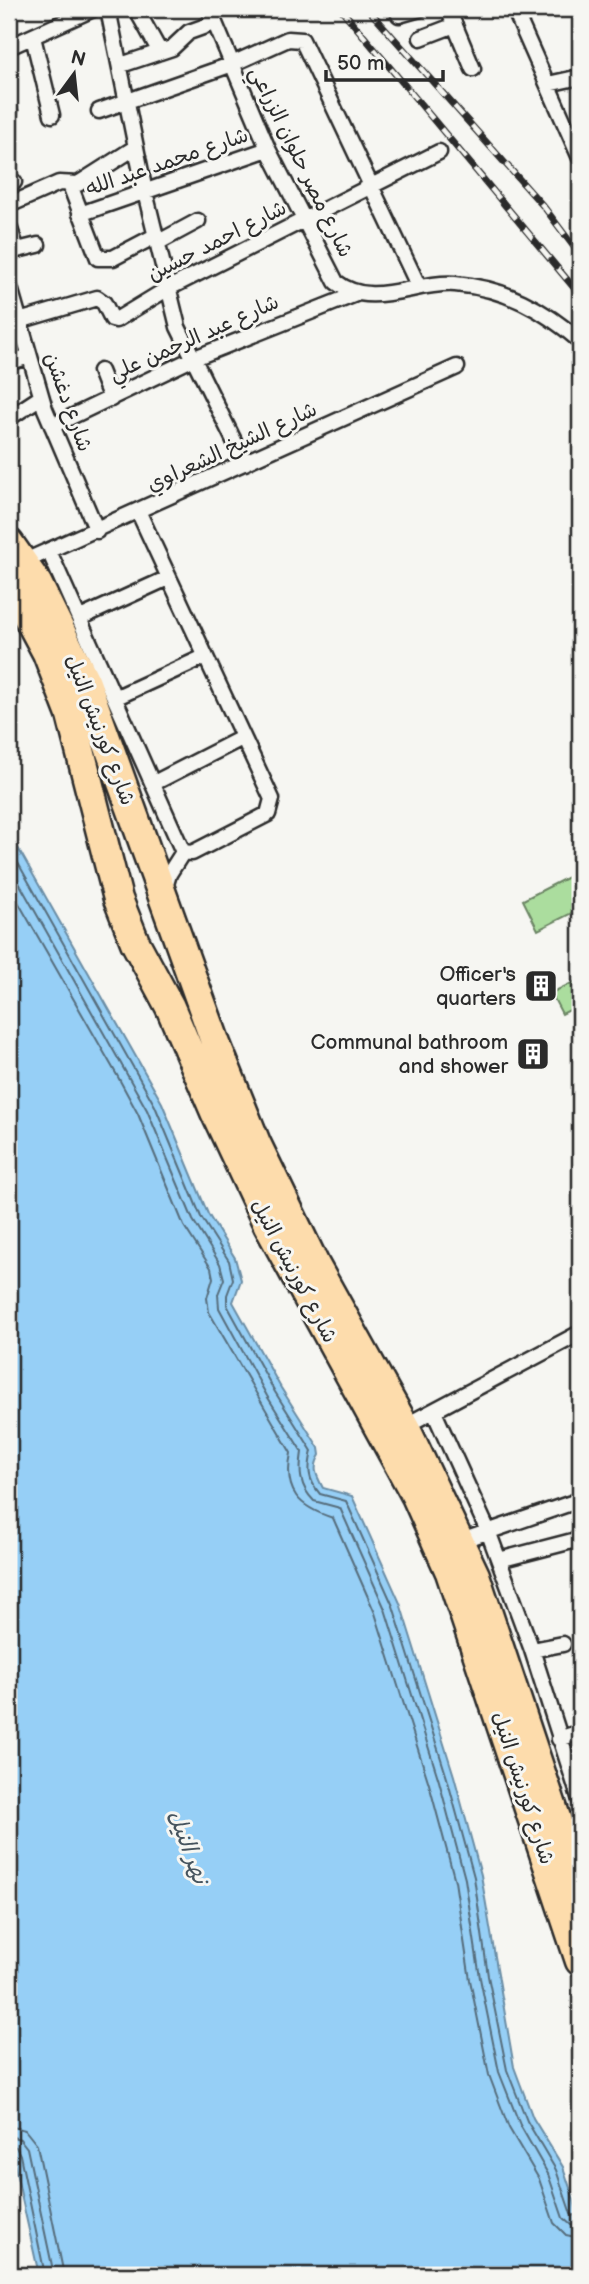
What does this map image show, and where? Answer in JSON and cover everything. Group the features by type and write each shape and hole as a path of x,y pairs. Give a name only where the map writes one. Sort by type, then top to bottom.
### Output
{"highway":[{"name":"شارع كورنيش النيل","path":"14,563 71,715 114,885 135,942 170,1007 268,1225 461,1541 485,1599 580,1890"},
{"name":"شارع كورنيش النيل","path":"14,563 86,683 235,1094 273,1180 394,1432 416,1496 450,1572 580,1961"},
{"path":"114,885 137,889 144,885 162,897 164,919 148,922 137,934 135,942"}],"street":[{"path":"9,47 93,9"},
{"path":"108,9 167,289 192,359 245,463"},
{"path":"136,9 160,52"},
{"path":"399,15 420,9"},
{"path":"448,9 473,69"},
{"path":"513,9 580,158"},
{"path":"121,65 176,46 214,13"},
{"name":"شارع مصر حلوان الزراعي","path":"214,13 230,65 268,149 336,282 356,294"},
{"path":"421,38 455,25"},
{"path":"33,37 52,116"},
{"path":"99,111 230,65 288,39 302,40 307,45 418,285"},
{"path":"548,84 580,77"},
{"path":"9,205 60,183 80,183 136,147"},
{"name":"شارع محمد عبد الله","path":"80,214 268,149"},
{"name":"شارع احمد حسين","path":"15,315 97,298 104,303 111,319 116,320 167,289 439,152"},
{"path":"69,185 98,258 102,260 113,258 198,221"},
{"path":"9,226 13,251 38,246"},
{"name":"شارع دغشن","path":"9,284 15,315 41,397 96,531"},
{"path":"356,294 371,296 418,285 454,284 489,289 523,300 554,318 580,341"},
{"name":"شارع عبد الرحمن علي","path":"52,426 192,359 356,294"},
{"path":"9,363 29,356"},
{"name":"شارع الشيخ الشعراوي","path":"14,563 139,513 457,367"},
{"path":"100,371 111,398"},
{"path":"9,418 41,397"},
{"path":"139,513 272,799 271,807 262,818 192,853 183,852"},
{"path":"49,551 117,697 183,852"},
{"path":"79,618 168,578"},
{"path":"117,697 204,657"},
{"path":"153,783 242,738"},
{"path":"162,897 169,874 183,852"},
{"path":"394,1432 580,1333"},
{"path":"434,1412 499,1560 532,1650 580,1799"},
{"path":"461,1541 580,1500"},
{"path":"499,1560 580,1539"},
{"path":"532,1650 563,1644"},
{"path":"559,1739 580,1732"}],"green space":[{"path":"580,871 580,909 538,930 523,900"},
{"path":"580,979 580,1005 562,1014 551,993"}],"water":[{"name":"نهر النيل","path":"9,832 162,1103 208,1214 235,1258 241,1280 233,1302 281,1388 319,1448 316,1468 323,1488 352,1496 400,1603 454,1776 481,1875 514,2067 533,2118 563,2167 574,2200 580,2224 580,2275 39,2275 9,2141"}],"railway":[{"path":"341,9 580,295"},
{"path":"368,9 544,207 580,255"}],"place":[{"name":"Officer's quarters","path":"541,986"},
{"name":"Communal bathroom and shower","path":"533,1054"}]}
